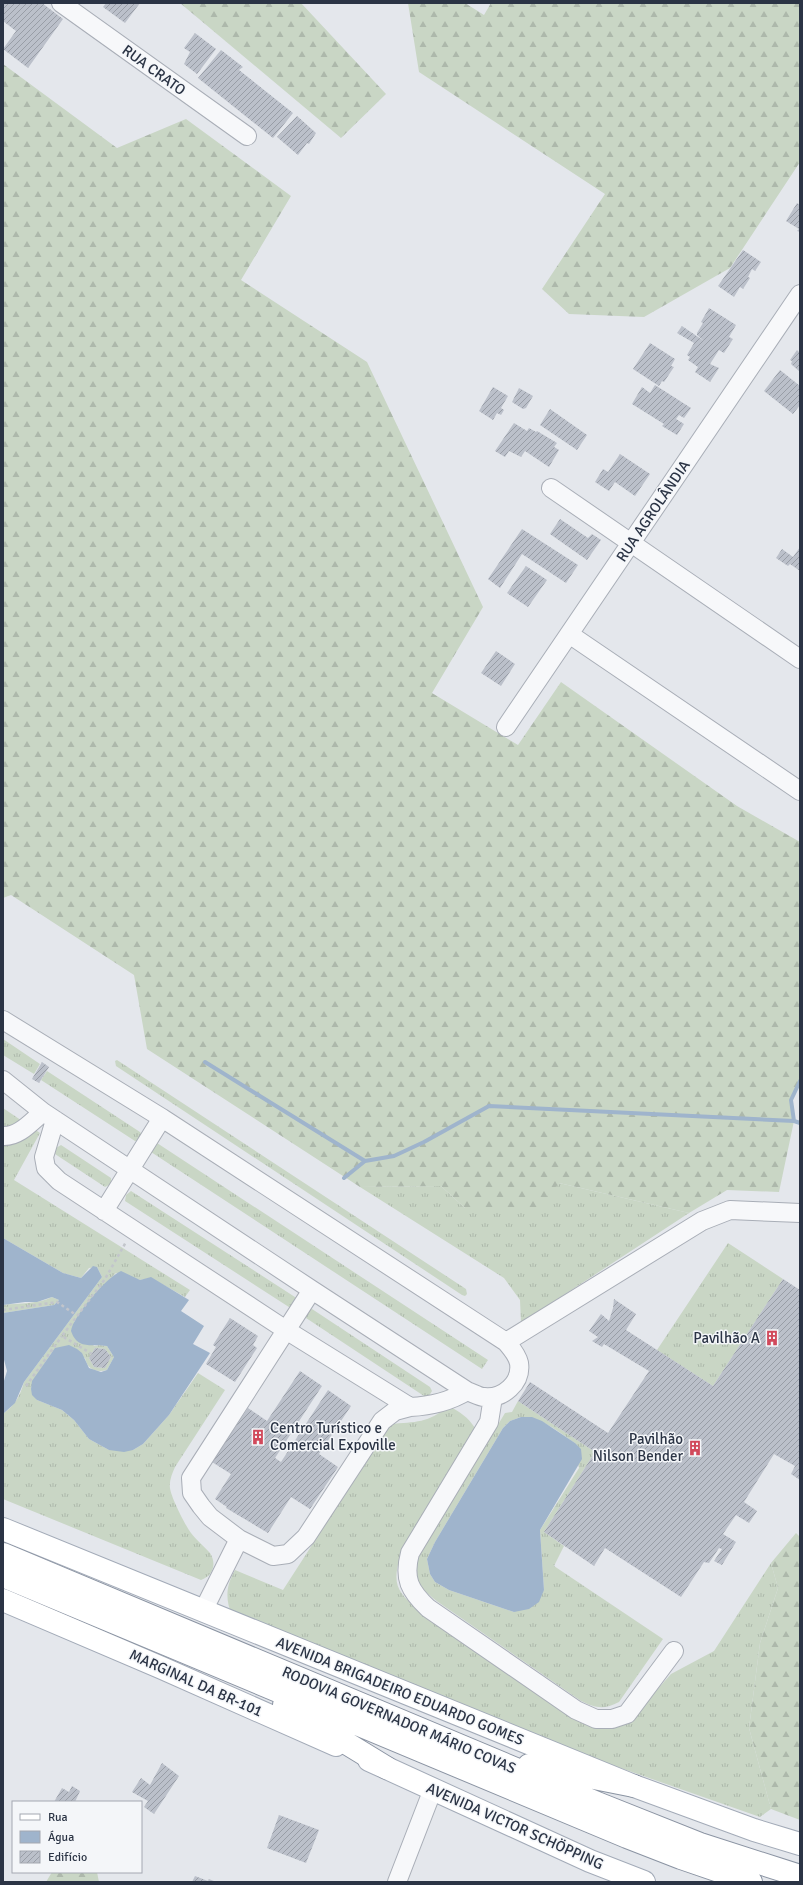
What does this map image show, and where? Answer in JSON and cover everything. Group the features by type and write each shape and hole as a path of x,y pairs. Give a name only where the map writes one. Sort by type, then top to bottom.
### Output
{"main road":[{"name":"AVENIDA BRIGADEIRO EDUARDO GOMES","path":"3,1529 634,1786 747,1827 800,1844"},
{"name":"RODOVIA GOVERNADOR MÁRIO COVAS","path":"3,1554 597,1803 700,1844 800,1876"},
{"name":"RODOVIA GOVERNADOR MÁRIO COVAS","path":"3,1576 627,1837 681,1858 751,1882"},
{"name":"MARGINAL DA BR-101","path":"3,1600 169,1671 387,1768"},
{"path":"223,1668 387,1768"},
{"path":"481,1754 634,1786"},
{"name":"AVENIDA VICTOR SCHÖPPING","path":"387,1768 590,1861 644,1882"}],"street":[{"name":"RUA CRATO","path":"61,3 247,136"},
{"name":"RUA AGROLÂNDIA","path":"506,727 800,294"},
{"path":"551,488 800,659"},
{"path":"569,634 800,791"},
{"path":"3,1020 162,1118 506,1342 514,1351 519,1363 518,1376 513,1386 505,1393 493,1397 482,1397 467,1390 312,1290 49,1116 3,1080"},
{"path":"3,1136 8,1136 20,1131 49,1116"},
{"path":"49,1116 44,1157 46,1168 59,1181 286,1330 410,1406"},
{"path":"104,1211 162,1118"},
{"path":"506,1342 702,1221 730,1210 800,1213"},
{"path":"312,1290 191,1478 192,1493 201,1506 210,1516 238,1539 273,1556 288,1554 306,1537 382,1421 395,1411 410,1406 433,1406 460,1396 467,1390"},
{"path":"493,1397 489,1422 410,1553 407,1566 408,1580 415,1595 428,1608 570,1706 596,1719 612,1719 627,1714 674,1651"},
{"path":"203,1611 238,1539"},
{"path":"397,1882 433,1789"}],"path":[{"path":"26,1386 76,1315 105,1279 133,1230"},
{"path":"3,1310 57,1302 76,1315"},
{"path":"62,1336 92,1354"}],"green space":[{"path":"180,3 301,3 386,94 341,138"},
{"path":"408,3 465,3 484,15 491,3 800,3 800,162 730,268 644,317 569,314 542,289 605,194 419,72"},
{"path":"3,64 117,148 186,119 291,196 241,280 367,362 483,607 432,693 518,745 561,682 737,806 800,842 800,1081 791,1100 794,1121 779,1192 727,1190 689,1213 559,1183 537,1208 465,1208 441,1186 360,1187 147,1049 134,975 11,895 3,898"},
{"path":"3,1039 40,1064 34,1074 3,1055"},
{"path":"117,1060 466,1289 467,1294 465,1296 462,1295 116,1066 115,1061"},
{"path":"47,1071 140,1132 142,1135 139,1141 135,1141 41,1080"},
{"path":"3,1108 40,1133 14,1180 190,1290 185,1297 151,1278 140,1280 116,1273 94,1296 74,1322 94,1346 107,1346 114,1357 107,1370 99,1371 93,1369 88,1365 85,1358 52,1352 33,1381 31,1389 37,1400 62,1410 74,1420 89,1439 109,1450 133,1450 143,1444 169,1415 198,1373 225,1390 175,1467 170,1483 173,1498 185,1524 193,1536 210,1553 212,1557 213,1569 205,1578 201,1580 3,1499 3,1414 14,1404 21,1392 24,1382 102,1277 97,1267 89,1268 81,1278 63,1273 3,1238","holes":["95,1348 105,1349 111,1357 105,1368 94,1367 89,1358"]},
{"path":"157,1143 488,1360 482,1369 151,1152"},
{"path":"61,1145 111,1178 111,1184 105,1187 55,1154 56,1148"},
{"path":"559,1183 689,1213 521,1323 520,1300 504,1278 360,1187 441,1186 465,1208"},
{"path":"131,1191 298,1299 292,1309 125,1201 126,1195"},
{"path":"728,1243 783,1279 713,1386 657,1350"},
{"path":"52,1297 59,1300 54,1305 3,1313 3,1305 35,1302"},
{"path":"312,1309 430,1387 432,1391 429,1396 424,1396 306,1318 309,1310"},
{"path":"518,1401 595,1452 544,1532 564,1546 554,1566 663,1639 619,1702 614,1705 595,1707 581,1701 438,1602 423,1589 417,1579 417,1559 505,1413 512,1412","holes":["521,1417 543,1422 575,1443 579,1468 540,1530 544,1590 514,1612 449,1590 435,1582 430,1574 427,1559 435,1542 503,1428 510,1421"]},
{"path":"449,1406 464,1415 475,1428 400,1557 396,1574 398,1587 401,1592 419,1610 588,1724 600,1728 616,1727 631,1719 671,1674 714,1651 771,1563 778,1588 760,1643 749,1728 771,1809 760,1817 595,1759 232,1616 228,1603 228,1587 235,1570 283,1590 390,1424 415,1422 428,1419 442,1412"},
{"path":"796,1533 800,1537 800,1820 771,1809 749,1728 760,1643 778,1588 771,1563"},
{"path":"51,1873 97,1873 99,1882 46,1882"}],"water":[{"path":"3,1238 63,1273 81,1278 93,1266 97,1267 102,1277 24,1382 15,1403 3,1414 3,1384 7,1371 3,1356 3,1313 54,1305 59,1300 52,1297 37,1302 3,1305"},
{"path":"121,1271 140,1280 151,1277 189,1300 181,1311 204,1326 193,1344 210,1353 169,1415 143,1444 133,1450 124,1452 109,1450 89,1439 74,1420 62,1410 37,1400 32,1395 31,1389 32,1381 55,1348 69,1345 82,1353 89,1368 101,1372 107,1370 114,1357 107,1346 82,1344 77,1341 71,1331 73,1324 84,1307 108,1281"},
{"path":"521,1417 532,1417 542,1421 575,1443 581,1449 582,1459 540,1530 544,1590 539,1602 529,1609 514,1612 449,1590 435,1582 430,1574 427,1559 435,1542 503,1428 510,1421"}],"building":[{"path":"3,3 42,3 63,19 28,68 3,49 16,31 3,21"},
{"path":"106,3 140,3 125,23 103,7"},
{"path":"195,33 216,49 197,74 184,64 190,52 184,48"},
{"path":"221,50 243,67 239,70 293,113 273,138 198,78"},
{"path":"297,116 316,133 309,144 307,143 298,155 277,137"},
{"path":"797,203 800,205 800,232 797,231 799,229 786,221"},
{"path":"743,250 761,262 755,271 752,269 748,277 750,278 743,289 740,287 734,297 718,286"},
{"path":"709,308 736,325 729,337 733,339 724,353 719,350 710,364 719,368 710,382 695,372 698,367 688,360 690,357 687,355 694,343 677,333 682,326 704,341 697,335 697,333"},
{"path":"650,343 675,359 671,366 674,367 664,382 662,381 659,386 633,369"},
{"path":"797,350 800,353 800,372 791,364 792,361 790,360"},
{"path":"780,370 800,386 800,405 793,414 764,391"},
{"path":"655,385 691,408 684,418 679,415 676,419 684,424 677,435 662,426 664,424 632,404 642,387 650,393"},
{"path":"493,387 508,396 501,408 504,410 501,415 497,413 493,420 479,411"},
{"path":"519,388 533,396 526,408 523,409 512,402"},
{"path":"550,409 587,435 577,450 540,425"},
{"path":"514,423 527,431 529,428 536,432 537,431 557,443 554,447 559,450 549,467 525,451 521,457 509,451 505,457 495,451"},
{"path":"620,454 650,474 635,496 615,482 609,491 595,482 603,469 608,472"},
{"path":"560,519 588,538 592,534 601,540 587,560 550,534"},
{"path":"522,529 578,565 566,583 522,554 500,588 488,579"},
{"path":"800,547 800,571 790,564 788,566 776,558 782,549 793,557"},
{"path":"526,566 547,580 528,607 507,593"},
{"path":"496,651 515,664 501,686 481,673"},
{"path":"42,1062 49,1067 39,1083 32,1079"},
{"name":"Pavilhão Nilson Bender","path":"783,1279 800,1290 800,1480 791,1474 795,1466 774,1454 744,1502 757,1511 749,1523 736,1515 723,1534 736,1542 722,1565 714,1561 722,1549 719,1548 709,1563 704,1562 681,1597 605,1548 594,1566 544,1532 595,1452 518,1401 530,1382 608,1433 649,1371 604,1344 602,1347 592,1341 598,1337 589,1331 601,1314 609,1321 614,1299 636,1314 626,1330 713,1386"},
{"path":"230,1318 258,1336 253,1345 257,1348 235,1382 206,1364 216,1347 213,1345"},
{"path":"95,1348 105,1349 111,1357 105,1368 94,1367 89,1358"},
{"name":"Centro Turístico e Comercial Expoville","path":"300,1371 322,1386 275,1458 281,1462 328,1390 351,1406 319,1454 338,1467 310,1509 291,1497 268,1533 226,1508 227,1507 215,1499 231,1474 212,1462 248,1408 267,1421"},
{"path":"162,1763 179,1776 154,1814 144,1807 148,1801 132,1792 141,1778 150,1785"},
{"path":"72,1786 80,1791 75,1801 55,1801 62,1788 69,1792"},
{"path":"279,1815 319,1830 306,1863 267,1848"},
{"path":"195,1876 208,1881 209,1879 216,1882 192,1882"}],"waterway":[{"path":"205,1062 365,1161"},
{"path":"794,1121 791,1100 800,1081"},
{"path":"344,1178 365,1161 394,1156 424,1142 489,1106 794,1121 800,1123"}],"place":[{"name":"Pavilhão A","path":"772,1338"},
{"name":"Centro Turístico e Comercial Expoville","path":"258,1437"},
{"name":"Pavilhão Nilson Bender","path":"695,1448"}]}
